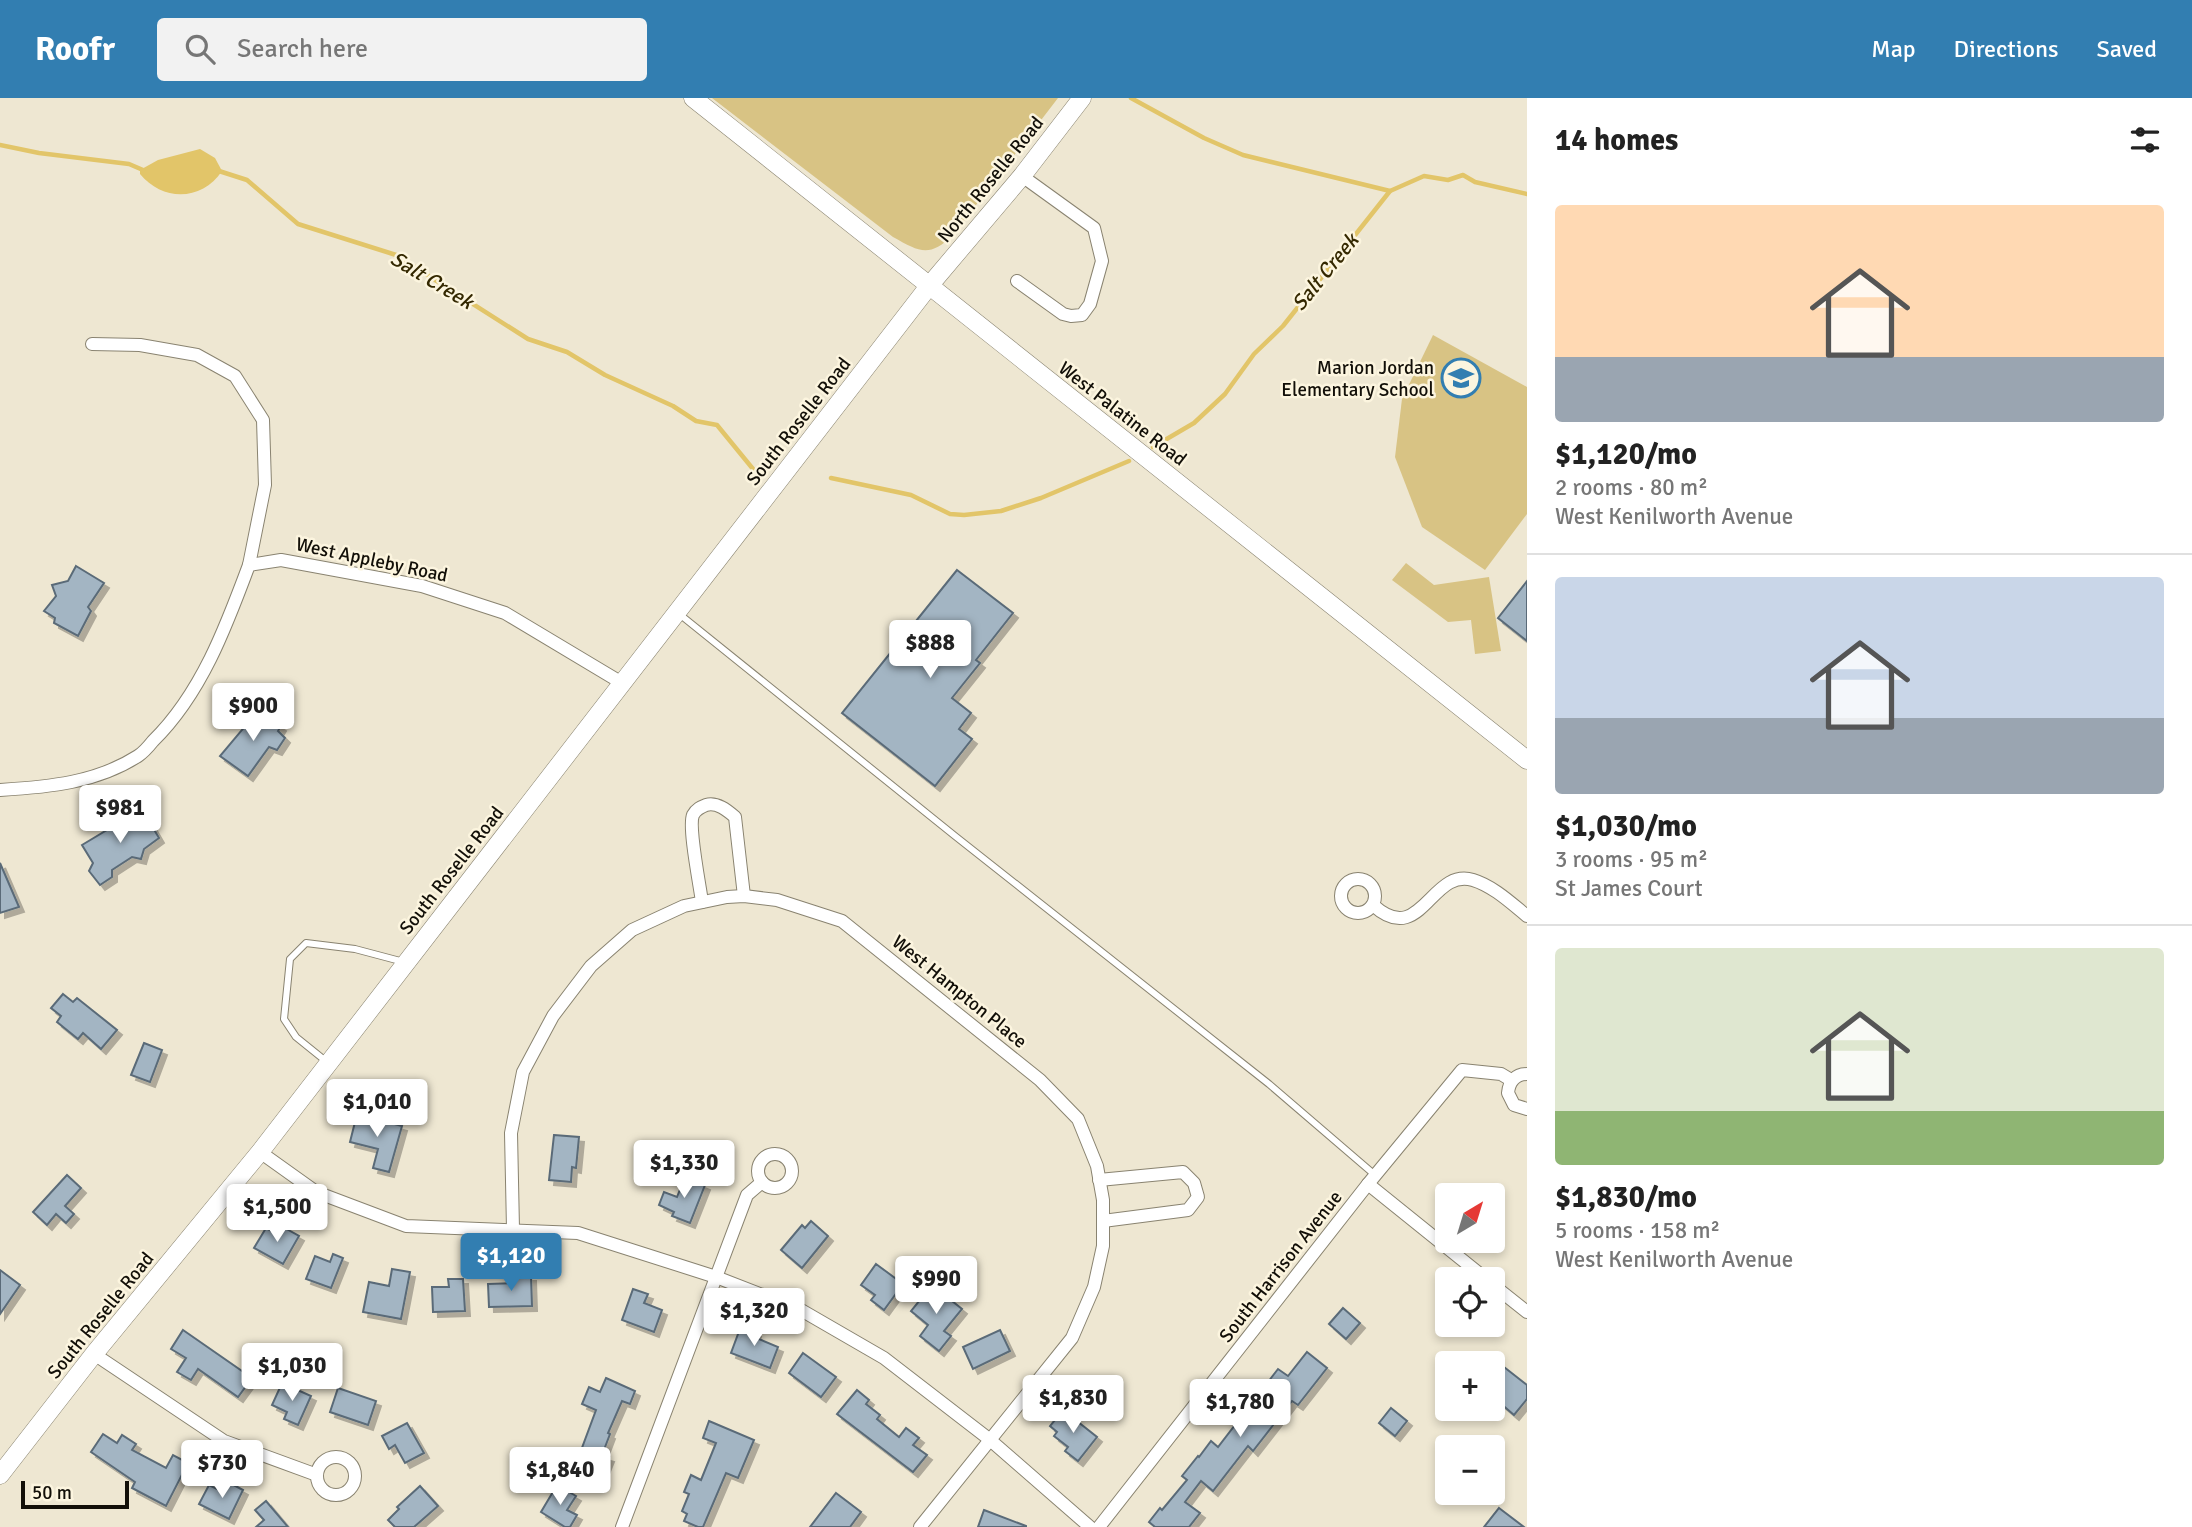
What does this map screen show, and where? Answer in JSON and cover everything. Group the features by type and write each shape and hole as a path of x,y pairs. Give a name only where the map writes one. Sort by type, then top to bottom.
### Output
{"main road":[{"name":"West Palatine Road","path":"693,98 1527,760"},
{"name":"North Roselle Road","path":"929,286 1022,176 1082,98"},
{"name":"South Roselle Road","path":"0,1475 94,1354 260,1152 929,286"}],"street":[{"path":"1017,281 1063,314 1082,315 1090,304 1102,261 1094,228 1022,176"},
{"path":"0,790 43,788 92,778 139,755 170,725 188,699 227,625 250,565 265,485 263,420 235,376 197,355 140,345 92,344"},
{"name":"West Appleby Road","path":"250,565 281,560 422,586 505,613 622,683"},
{"path":"702,902 692,816 698,808 711,804 725,808 735,817 744,896"},
{"path":"1373,905 1383,914 1403,919 1421,909 1439,889 1452,880 1471,879 1491,888 1527,916"},
{"name":"West Hampton Place","path":"513,1229 511,1133 523,1072 553,1016 591,966 632,930 684,906 702,902 744,896 777,900 842,921 1040,1080 1077,1119 1097,1166 1102,1200 1103,1246 1094,1287 1072,1338 920,1527"},
{"name":"South Harrison Avenue","path":"1099,1527 1462,1070 1501,1074 1511,1080"},
{"path":"1527,1074 1511,1080 1507,1093 1510,1100 1520,1108 1527,1109"},
{"path":"260,1152 316,1192 405,1226 578,1233 716,1277 801,1310 884,1358 989,1439 1090,1527"},
{"path":"1099,1180 1183,1172 1194,1183 1198,1197 1188,1210 1103,1221"},
{"path":"1372,1180 1472,1267"},
{"path":"622,1527 747,1195 762,1182"},
{"path":"1505,1294 1527,1312"},
{"path":"94,1354 224,1441 317,1475"}],"lane":[{"path":"677,612 1269,1084 1372,1180"},
{"path":"329,1063 296,1037 284,1019 290,960 306,943 355,948 406,963"}],"shaded area":[{"path":"712,98 1058,98 953,235 937,247 924,250 893,237"},
{"path":"200,149 215,158 222,171 214,181 193,193 160,190 140,174 140,170 158,160"},
{"path":"1433,335 1527,387 1527,514 1485,570 1422,527 1395,457 1402,399"},
{"path":"1406,563 1434,585 1489,577 1501,651 1475,654 1471,620 1448,622 1392,580"}],"building":[{"path":"76,566 104,583 88,607 91,611 78,636 54,623 55,618 44,611 56,596 52,585 68,581"},
{"path":"957,570 1013,613 976,660 980,663 952,698 971,713 959,729 972,739 935,786 842,713"},
{"path":"1527,581 1527,641 1498,618"},
{"path":"257,712 281,726 278,731 285,738 277,750 269,747 248,776 220,756"},
{"path":"142,809 159,838 144,849 141,859 132,857 112,870 112,877 100,885 89,871 93,863 82,845"},
{"path":"0,863 19,907 0,913"},
{"path":"63,994 73,1002 77,998 117,1030 101,1049 83,1033 78,1039 57,1022 61,1016 51,1008"},
{"path":"144,1043 162,1050 150,1082 131,1075"},
{"path":"357,1114 402,1126 389,1172 373,1168 378,1149 350,1142"},
{"path":"554,1135 579,1137 576,1168 572,1167 571,1182 549,1180"},
{"path":"67,1175 81,1188 65,1206 74,1214 66,1223 56,1214 47,1225 33,1212"},
{"path":"685,1177 705,1185 690,1223 672,1216 674,1212 659,1205 664,1192 677,1197"},
{"path":"811,1221 828,1236 802,1268 781,1250 802,1225 805,1228"},
{"path":"283,1227 299,1236 283,1264 254,1248 266,1228 279,1235"},
{"path":"333,1254 343,1258 331,1288 306,1279 315,1256 330,1262"},
{"path":"876,1264 903,1284 884,1310 871,1300 875,1295 861,1285"},
{"path":"392,1269 410,1272 401,1319 363,1312 369,1282 389,1286"},
{"path":"0,1270 20,1285 0,1314"},
{"path":"515,1276 531,1276 532,1306 489,1307 488,1284 515,1283"},
{"path":"448,1279 463,1279 465,1311 433,1312 432,1287 449,1287"},
{"path":"932,1285 962,1309 944,1331 951,1336 939,1351 920,1336 928,1325 911,1311"},
{"path":"633,1289 648,1294 644,1303 662,1310 654,1332 622,1320"},
{"path":"1343,1308 1360,1323 1346,1339 1329,1324"},
{"path":"741,1326 756,1332 754,1337 778,1347 770,1368 731,1353"},
{"path":"183,1330 252,1378 238,1397 198,1369 191,1380 177,1372 186,1358 171,1349"},
{"path":"1000,1330 1010,1351 973,1369 963,1347"},
{"path":"1307,1352 1327,1368 1298,1405 1292,1401 1253,1451 1248,1446 1213,1491 1201,1481 1185,1502 1200,1513 1189,1527 1155,1527 1149,1522 1187,1480 1182,1476 1211,1441 1218,1447 1278,1369 1288,1376"},
{"path":"803,1353 836,1377 821,1397 789,1373"},
{"path":"1505,1368 1527,1385 1527,1399 1514,1415 1505,1407"},
{"path":"606,1378 635,1391 630,1404 622,1401 608,1433 610,1434 602,1455 609,1457 602,1474 576,1464 596,1410 582,1404 589,1387 600,1392"},
{"path":"282,1383 311,1396 298,1425 284,1419 287,1412 272,1405"},
{"path":"338,1388 376,1401 368,1425 330,1412"},
{"path":"857,1390 869,1400 866,1404 880,1415 877,1419 899,1437 906,1428 919,1438 913,1445 927,1455 913,1472 837,1414"},
{"path":"1391,1408 1407,1421 1395,1436 1379,1423"},
{"path":"1063,1410 1097,1437 1078,1461 1065,1451 1068,1447 1054,1436 1057,1432 1050,1426"},
{"path":"709,1421 754,1440 738,1478 726,1473 703,1527 698,1527 684,1521 687,1514 682,1511 689,1494 684,1492 691,1475 701,1480 716,1443 703,1438"},
{"path":"407,1423 424,1453 405,1463 395,1445 389,1449 382,1436"},
{"path":"103,1434 117,1443 122,1435 136,1444 132,1450 166,1468 173,1455 188,1463 166,1506 132,1488 135,1482 91,1452"},
{"path":"228,1482 243,1490 229,1519 199,1504 209,1485 223,1492"},
{"path":"557,1485 576,1496 567,1510 577,1515 570,1527 565,1527 541,1512"},
{"path":"420,1486 438,1506 414,1527 395,1527 388,1520 399,1509 397,1507"},
{"path":"836,1493 861,1512 850,1527 810,1527"},
{"path":"266,1501 288,1527 256,1527 264,1520 255,1510"},
{"path":"1499,1508 1524,1527 1484,1527"},
{"path":"984,1510 1026,1526 1026,1527 978,1527"}],"waterway":[{"path":"1131,98 1204,138 1243,155 1390,191"},
{"name":"Salt Creek","path":"0,145 39,153 129,164 143,170"},
{"name":"Salt Creek","path":"219,171 247,180 298,224 396,255 528,339 567,352 605,375 673,406 696,421 717,425 753,469"},
{"name":"Salt Creek","path":"1153,447 1194,423 1225,394 1254,354 1283,326 1390,191 1424,176 1448,180 1463,175 1475,182 1527,194"},
{"name":"Salt Creek","path":"831,478 911,495 950,514 964,515 1001,511 1041,498 1129,461"}],"place":[{"name":"Marion Jordan Elementary School","path":"1461,378"}]}
